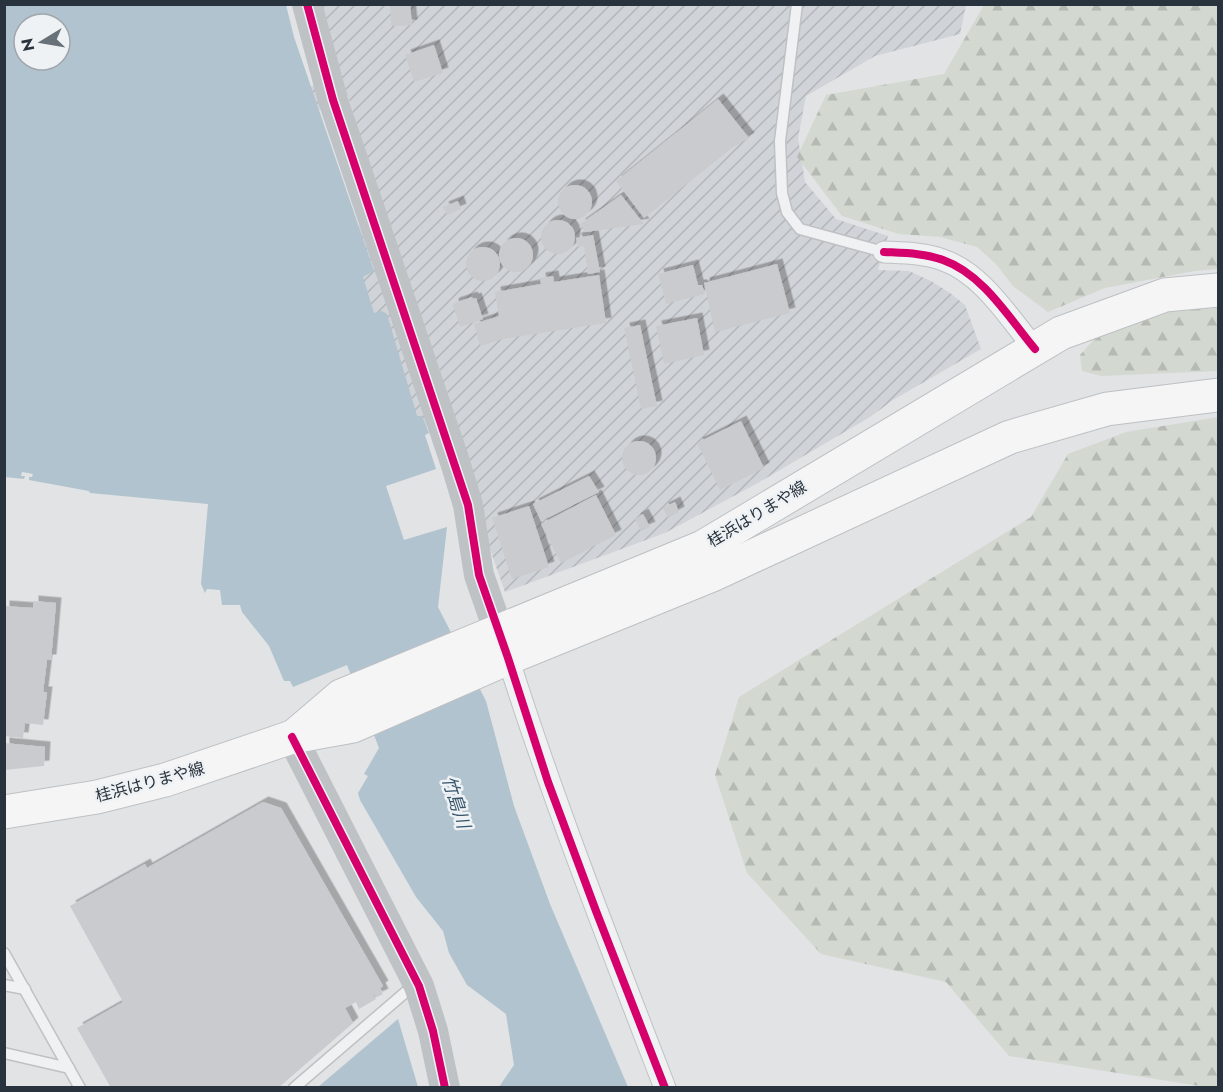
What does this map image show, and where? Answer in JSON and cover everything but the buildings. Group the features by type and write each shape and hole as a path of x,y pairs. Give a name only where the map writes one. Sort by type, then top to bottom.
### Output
{"main road":[{"name":"桂浜はりまや線","path":"4,812 97,798 165,780 292,737 353,726 359,706 490,650 703,547 1061,333 1165,295 1218,290"},
{"name":"桂浜はりまや線","path":"490,650 712,576 1010,436 1107,409 1218,395"}],"street":[{"path":"307,4 333,100 468,505 490,650 552,793 665,1088"},
{"path":"884,252 919,254 944,260 971,275 1035,349"},
{"path":"292,737 417,982 433,1031 445,1088"}],"lane":[{"path":"797,4 780,141 782,193 787,212 800,229 884,252"},
{"path":"4,953 80,1088"},
{"path":"294,1088 417,982"},
{"path":"4,985 25,989"},
{"path":"4,1053 69,1068"}],"shaded area":[{"path":"319,5 966,5 960,34 875,56 806,96 798,138 805,182 836,219 888,236 878,270 909,271 950,293 965,305 981,349 756,484 665,533 505,592 479,518 454,429 377,420 302,250 385,216 348,96 281,129 281,96 342,76"}],"green space":[{"path":"984,5 1218,5 1218,269 1195,271 1105,288 1048,312 1013,286 996,264 977,247 940,237 899,234 842,216 797,157 826,95 944,74"},
{"path":"1218,302 1218,371 1101,376 1082,371 1080,355 1091,343 1103,335 1153,316"},
{"path":"1218,417 1218,1087 1009,1056 946,982 821,954 747,873 715,775 739,697 1031,517 1068,454 1126,432"}],"water":[{"name":"竹島川","path":"5,5 286,5 294,37 374,271 363,277 374,313 382,311 387,314 417,416 422,416 429,433 425,435 436,469 386,486 404,540 447,527 438,607 486,701 514,806 550,904 628,1087 499,1087 514,1065 506,1014 467,985 449,953 443,931 416,897 360,800 358,793 368,776 364,774 379,748 347,665 293,687 290,681 284,681 269,646 242,612 240,605 222,605 220,590 207,589 205,593 201,584 208,504 90,493 29,480 33,474 22,472 21,476 25,476 24,479 5,477 4,471"},
{"path":"398,1019 418,1087 318,1087"}],"cycle path":[{"path":"307,4 333,100 468,505 479,575 548,782 665,1088"},
{"path":"884,252 929,256 943,260 971,275 994,298 1035,349"},
{"path":"292,737 419,986 433,1031 445,1088"}]}
